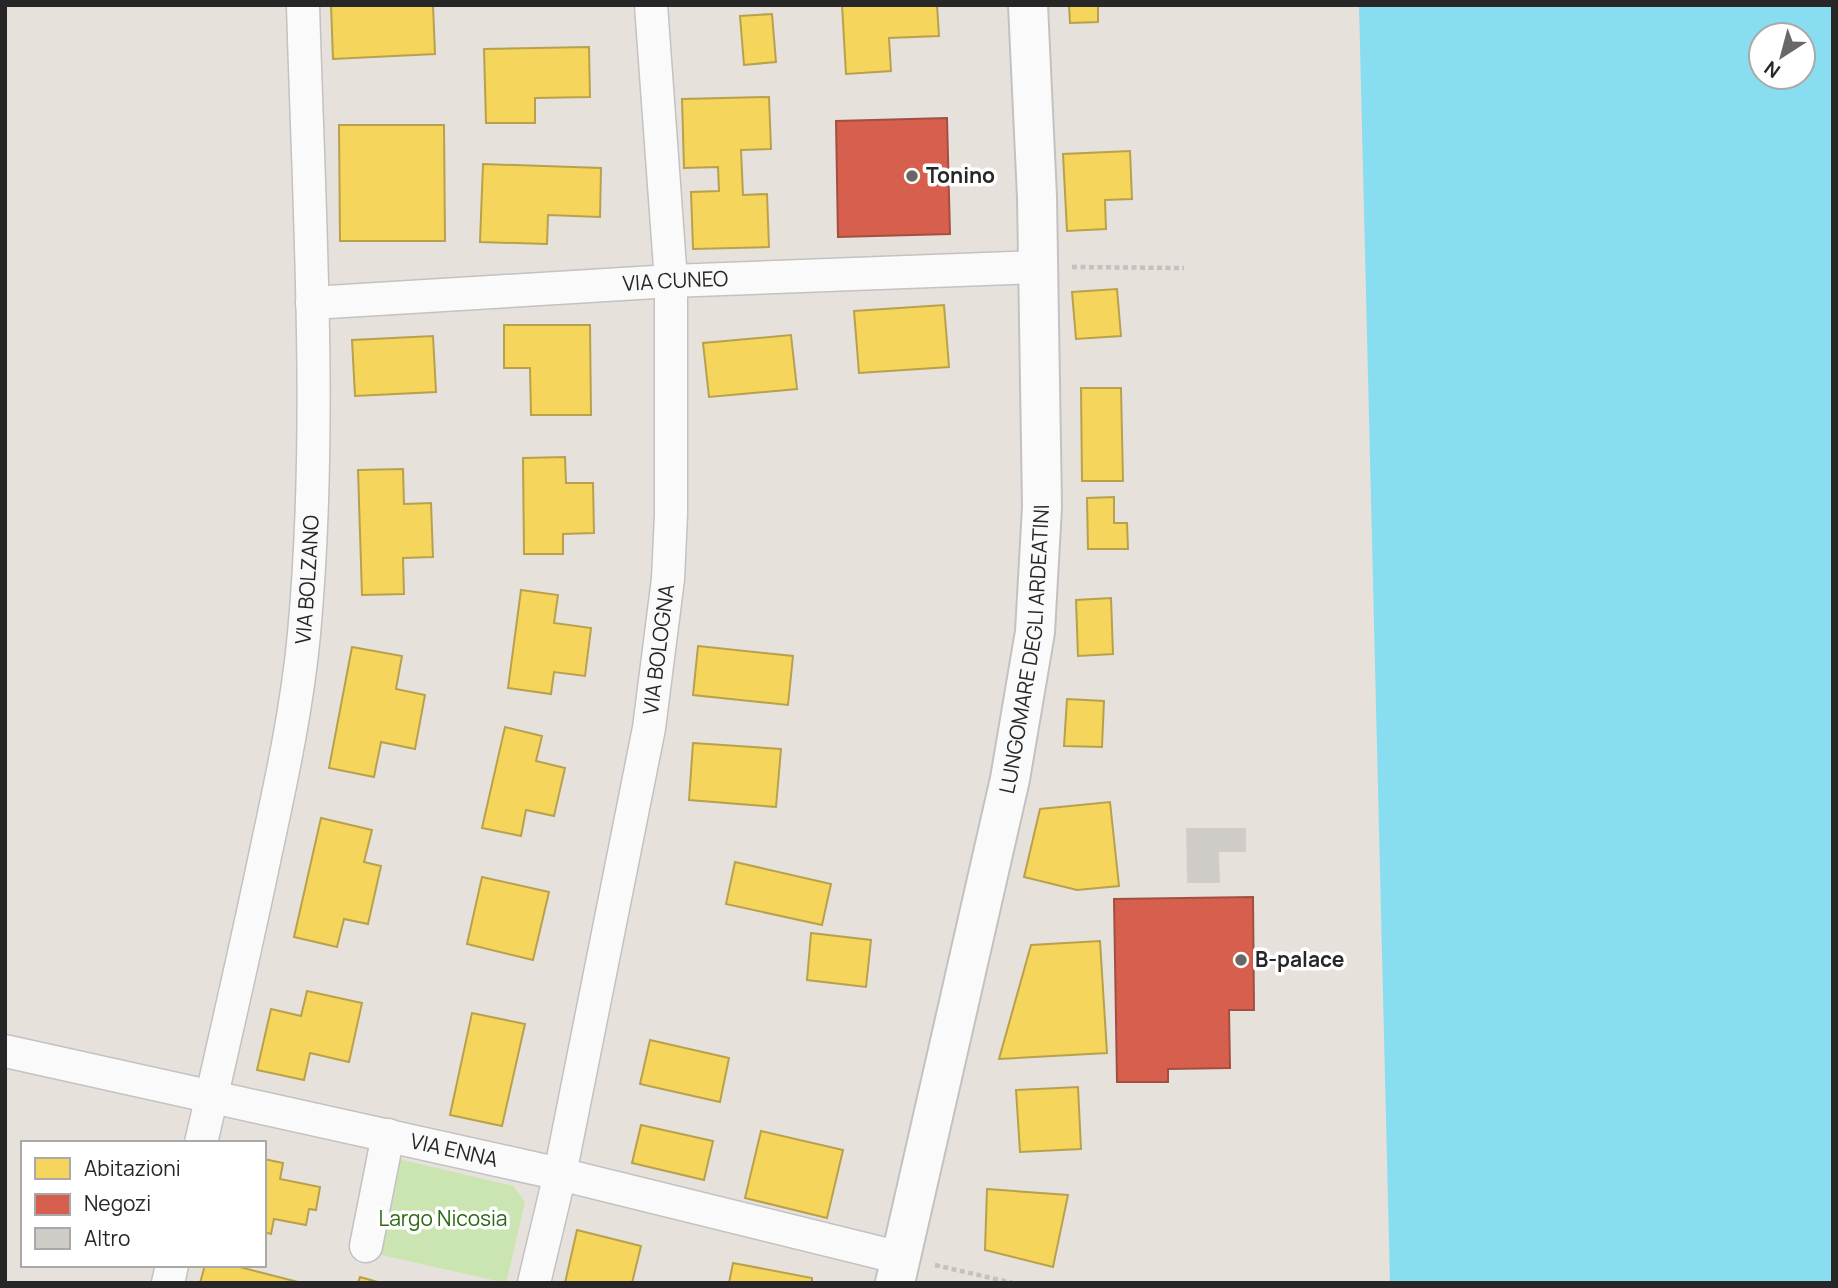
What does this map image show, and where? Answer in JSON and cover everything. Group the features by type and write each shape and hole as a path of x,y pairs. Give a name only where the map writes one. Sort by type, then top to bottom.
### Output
{"main road":[{"name":"LUNGOMARE DEGLI ARDEATINI","path":"898,1270 1010,779 1035,632 1042,507 1038,267 1028,5"}],"street":[{"name":"VIA BOLZANO","path":"201,1141 284,765 304,638 312,524 312,303 303,5"},
{"name":"VIA BOLOGNA","path":"534,1283 560,1174 649,728 668,579 671,514 671,281 651,5"},
{"name":"VIA CUNEO","path":"312,303 671,281 1038,267"},
{"name":"VIA ENNA","path":"5,1051 560,1174 898,1270"},
{"path":"366,1246 388,1135"}],"path":[{"path":"1038,267 1184,268"},
{"path":"898,1270 1013,1283"}],"green space":[{"name":"Largo Nicosia","path":"394,1158 513,1186 525,1202 506,1283 373,1253"}],"water":[{"path":"1359,5 1833,5 1833,1283 1390,1283"}],"building: Abitazioni":[{"path":"331,5 433,5 435,54 333,59"},
{"path":"842,5 937,5 939,36 889,38 891,71 846,74"},
{"path":"1069,5 1098,5 1098,22 1070,23"},
{"path":"772,14 776,62 744,65 740,16"},
{"path":"589,47 590,97 535,98 535,123 486,123 484,49"},
{"path":"769,97 771,149 741,150 743,195 767,194 769,247 693,249 691,192 719,191 718,167 684,168 682,99"},
{"path":"339,125 444,125 445,241 340,241"},
{"path":"1130,151 1132,199 1105,200 1106,229 1067,231 1063,154"},
{"path":"483,164 601,168 600,217 548,215 547,244 480,242"},
{"path":"1117,289 1121,336 1076,339 1072,292"},
{"path":"944,305 949,367 859,373 854,311"},
{"path":"504,325 590,325 591,415 531,415 530,368 504,368"},
{"path":"791,335 797,389 709,397 703,343"},
{"path":"433,336 436,392 355,396 352,340"},
{"path":"1081,388 1121,388 1123,481 1082,481"},
{"path":"565,457 566,483 593,483 594,533 563,534 563,554 524,554 523,458"},
{"path":"403,469 404,504 431,503 433,557 403,558 404,594 362,595 358,470"},
{"path":"1114,497 1114,523 1127,523 1128,549 1088,549 1087,498"},
{"path":"521,590 558,595 554,623 591,628 585,676 554,672 551,694 508,688"},
{"path":"1111,598 1113,654 1078,656 1076,600"},
{"path":"698,646 793,656 788,705 693,695"},
{"path":"352,647 402,656 396,689 425,695 415,749 381,742 374,777 329,768"},
{"path":"1067,699 1104,701 1102,747 1064,746"},
{"path":"505,727 542,736 536,761 565,768 554,816 526,810 521,836 482,828"},
{"path":"693,743 781,749 776,807 689,800"},
{"path":"1110,802 1119,886 1077,890 1024,877 1040,809"},
{"path":"321,818 372,830 364,862 381,866 368,924 344,919 337,947 294,937"},
{"path":"735,862 831,884 822,925 726,904"},
{"path":"482,877 549,892 533,960 467,944"},
{"path":"811,933 871,940 866,987 807,980"},
{"path":"1100,941 1107,1053 999,1059 1031,945"},
{"path":"307,991 362,1003 349,1062 310,1053 304,1080 257,1070 271,1009 301,1016"},
{"path":"472,1013 525,1024 502,1126 450,1115"},
{"path":"650,1040 729,1058 720,1102 640,1084"},
{"path":"1078,1087 1081,1149 1020,1152 1016,1090"},
{"path":"641,1125 713,1141 704,1180 632,1163"},
{"path":"761,1131 843,1150 827,1218 745,1198"},
{"path":"266,1159 283,1163 280,1179 320,1187 316,1210 309,1209 306,1225 274,1219 271,1234 266,1233"},
{"path":"987,1189 1068,1195 1053,1267 985,1250"},
{"path":"577,1230 641,1246 632,1283 565,1283"},
{"path":"733,1263 812,1278 812,1283 729,1283"},
{"path":"204,1267 240,1267 298,1282 200,1283"},
{"path":"360,1277 381,1283 358,1283"}],"building: Negozi":[{"path":"947,118 950,234 838,237 836,121"},
{"path":"1253,897 1254,1010 1229,1010 1230,1068 1168,1069 1168,1082 1117,1082 1114,899"}],"building: Altro":[{"path":"1187,829 1245,829 1245,851 1218,851 1219,882 1188,882"}],"place":[{"name":"Tonino","path":"912,176"},
{"name":"B-palace","path":"1241,960"}]}
